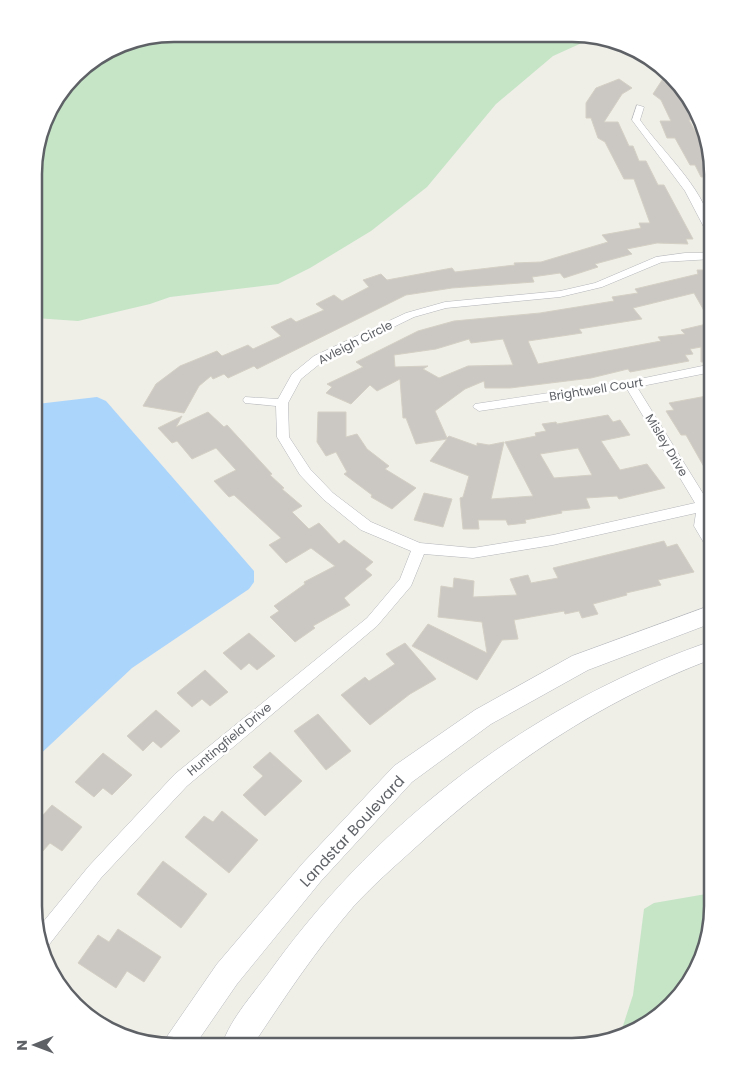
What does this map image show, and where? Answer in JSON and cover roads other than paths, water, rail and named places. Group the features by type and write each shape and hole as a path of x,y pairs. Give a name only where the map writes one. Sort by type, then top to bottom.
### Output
{"main road":[{"name":"Landstar Boulevard","path":"183,1038 227,974 245,952 312,872 403,774 483,717 580,663 703,617"},
{"path":"241,1038 263,1005 344,898 440,807 516,749 607,694 685,659 703,653"}],"street":[{"path":"640,107 636,120 647,137 687,186 704,215"},
{"name":"Avleigh Circle","path":"704,256 686,256 660,260 598,285 560,294 445,305 410,314 318,359 296,377 282,403 282,437 304,472 328,496 366,526 419,548 473,553 553,540 704,508"},
{"name":"Brightwell Court","path":"478,407 630,385 704,370"},
{"name":"Misley Drive","path":"630,385 704,499"},
{"path":"249,400 282,403"},
{"name":"Huntingfield Drive","path":"46,934 96,872 181,780 372,622 406,582 419,548"}],"water":[{"path":"97,397 106,401 254,571 254,582 249,589 132,668 42,752 42,403"}]}
